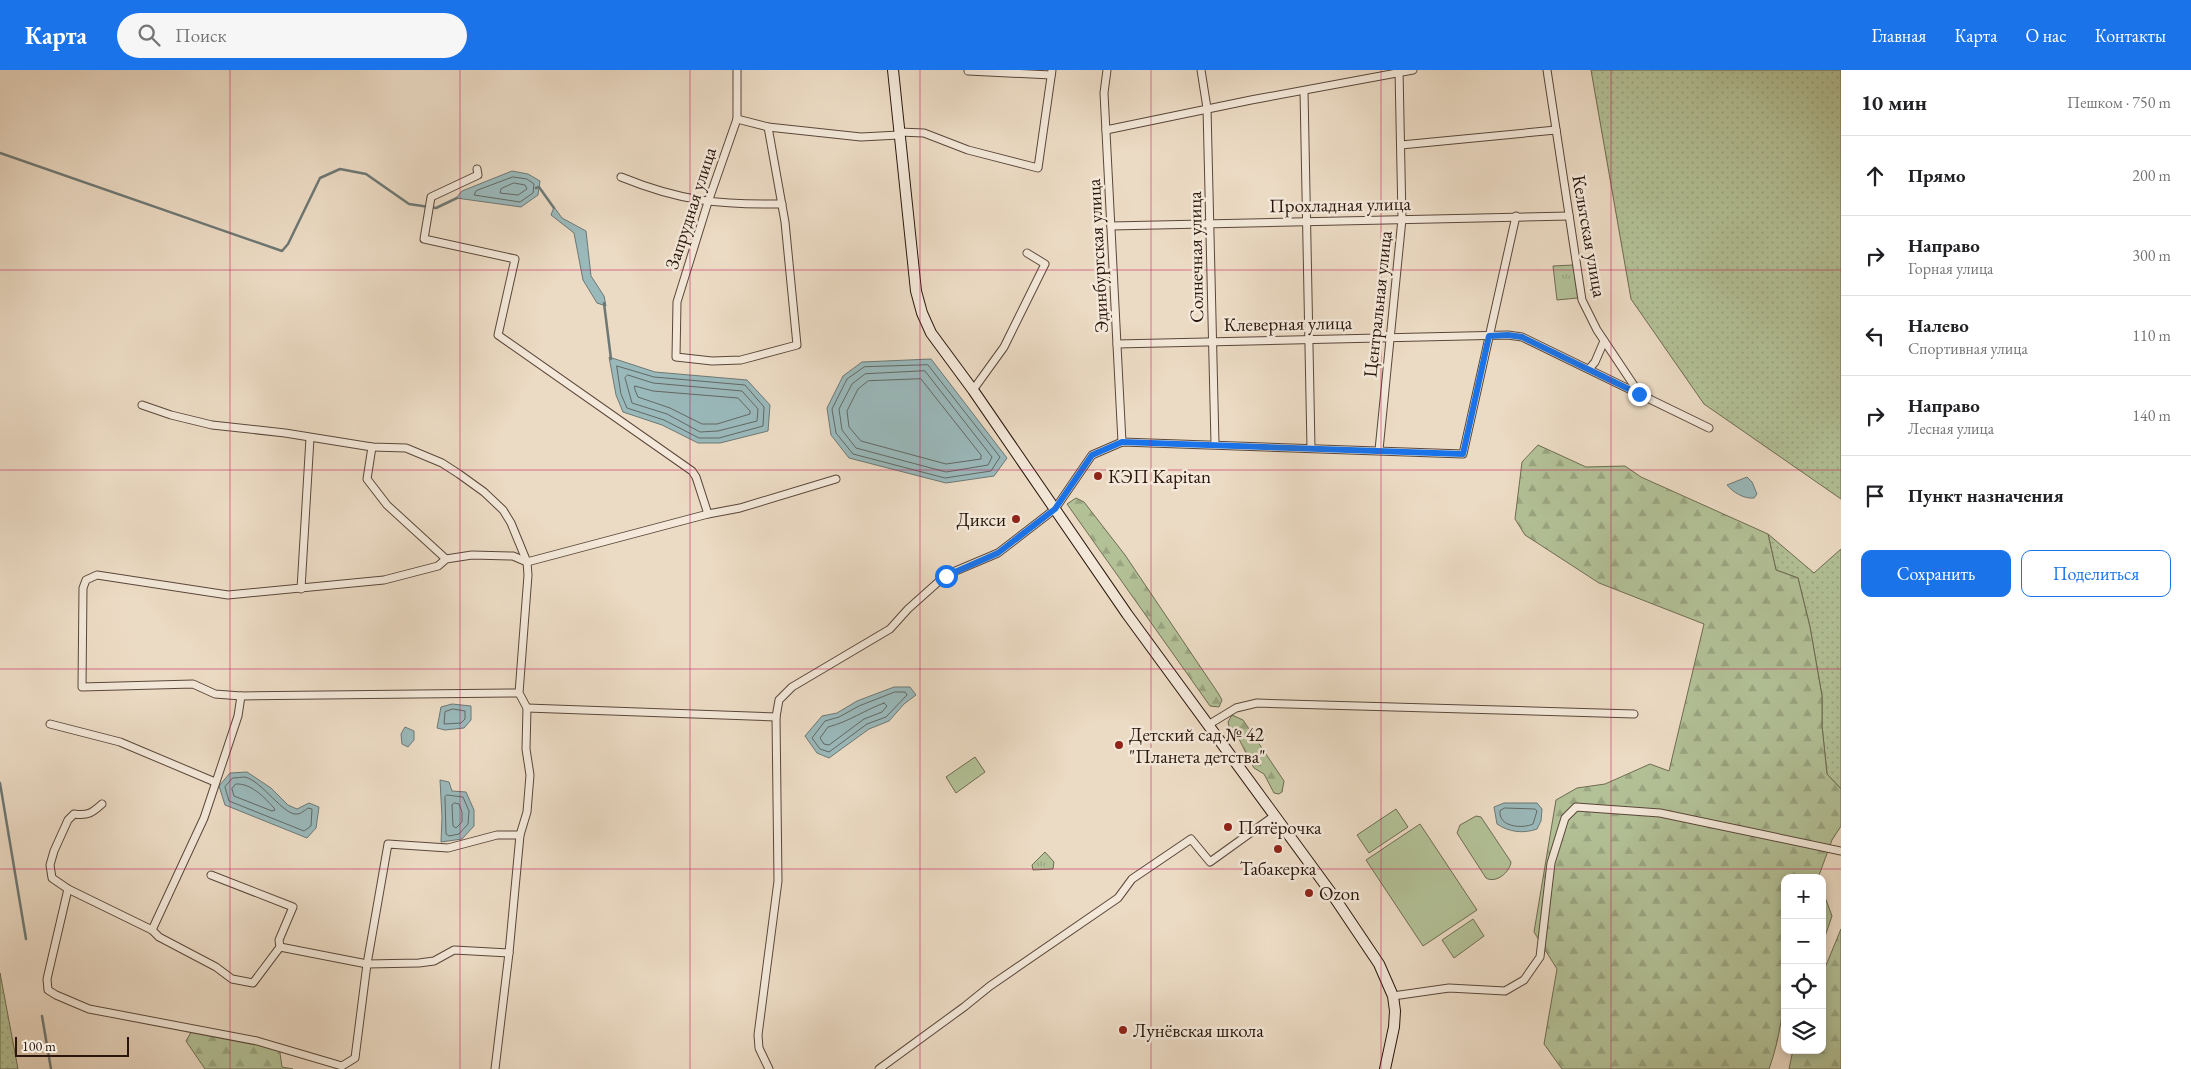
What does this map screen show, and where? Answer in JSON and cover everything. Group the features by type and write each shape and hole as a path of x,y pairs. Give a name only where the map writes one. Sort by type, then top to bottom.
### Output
{"street":[{"name":"Запрудная улица","path":"737,70 737,119 708,202 677,302 676,357 712,361 741,360 796,345 782,204"},
{"path":"893,70 916,291 922,313 931,333 973,390 1127,614 1332,894 1379,964 1393,996 1395,1011 1394,1028 1385,1069"},
{"name":"Эдинбургская улица","path":"1107,70 1104,93 1122,442"},
{"name":"Солнечная улица","path":"1201,70 1207,108 1215,444"},
{"path":"1106,130 1207,108 1304,92 1399,71 1413,70"},
{"name":"Кельтская улица","path":"1547,70 1582,300 1604,341 1639,394"},
{"path":"737,119 768,126 861,138 899,133 924,133 968,150 1038,168 1052,73 968,71"},
{"name":"Центральная улица","path":"1379,450 1402,219 1399,71"},
{"path":"1304,92 1311,448"},
{"path":"620,177 669,194 708,202 782,204 768,126"},
{"path":"1401,145 1556,130"},
{"path":"476,169 478,176 431,197 424,239 515,259 498,335 692,471 696,477 708,514"},
{"path":"769,1069 758,1048 758,1035 778,881 776,717 779,700 792,687 890,629 908,609 946,576 998,553 1055,509 1092,455 1122,442 1463,454 1516,216"},
{"name":"Прохладная улица","path":"1111,226 1569,216"},
{"path":"973,390 1004,347 1045,264 1027,253"},
{"name":"Клеверная улица","path":"1117,344 1508,335 1522,337 1708,428"},
{"path":"1589,369 1595,362 1604,341"},
{"path":"142,405 171,415 212,425 372,447 406,448 442,463 478,488 503,510 511,523 527,562 528,575 519,692 527,708 526,749 530,775 527,812 520,835 509,953 495,1069"},
{"path":"301,589 310,438"},
{"path":"372,447 367,479 387,505 446,559"},
{"path":"519,692 241,696 215,694 193,684 82,687 83,588 86,580 97,574 228,595 384,580 438,566 446,559 472,554 513,556 527,562 708,514 740,508 836,480"},
{"path":"152,930 204,818 238,716 241,696"},
{"path":"1208,725 1236,708 1256,703 1634,714"},
{"path":"527,708 776,717"},
{"path":"50,724 120,742 215,782"},
{"path":"102,804 91,814 86,816 74,814 68,820 50,865 52,878 68,889 152,930 159,937 216,967 232,979 253,983 280,947 279,940 292,907 211,875"},
{"path":"1393,996 1449,988 1504,991 1524,980 1540,957 1551,863 1565,818 1576,807 1660,813 1841,851"},
{"path":"879,1069 990,986 1118,898 1132,878 1192,839 1210,862 1274,816"},
{"path":"68,889 47,979 48,990 89,1009 256,1041 342,1066 355,1058 367,964 388,844 448,848 497,834 520,835"},
{"path":"280,947 367,964 434,961 454,950 509,953"}],"green space":[{"path":"1591,70 1841,70 1841,499 1704,404 1631,299"},
{"path":"1573,265 1578,298 1557,300 1553,266"},
{"path":"1538,445 1586,467 1625,466 1641,477 1768,534 1776,570 1798,578 1810,627 1822,696 1822,726 1827,774 1841,789 1841,826 1832,840 1819,874 1781,874 1781,1022 1769,1069 1562,1069 1544,1044 1557,969 1534,932 1556,800 1577,788 1605,784 1650,764 1669,771 1704,624 1599,583 1525,535 1515,519 1522,462"},
{"path":"1076,498 1084,502 1125,555 1218,693 1222,700 1219,707 1210,706 1067,504"},
{"path":"1768,534 1814,573 1841,549 1841,789 1827,774 1822,726 1822,696 1810,627 1798,578 1776,570"},
{"path":"1232,715 1243,720 1284,781 1282,792 1279,794 1274,793 1264,774 1254,768 1238,737 1230,730 1228,722"},
{"path":"975,757 985,772 956,793 946,777"},
{"path":"1396,809 1408,827 1369,853 1357,835"},
{"path":"1476,816 1481,817 1511,862 1508,870 1498,878 1486,878 1457,833 1460,825"},
{"path":"1420,824 1477,910 1423,946 1366,860"},
{"path":"1045,852 1054,862 1053,869 1033,870 1032,865"},
{"path":"1826,900 1832,916 1826,933"},
{"path":"1473,919 1484,936 1454,958 1442,940"},
{"path":"1841,929 1841,1069 1789,1069 1792,1054 1826,1054 1826,965"},
{"path":"0,973 18,1069 0,1069"},
{"path":"193,1029 279,1046 282,1067 293,1069 205,1069 186,1041"}],"water":[{"path":"512,171 528,174 540,181 538,195 521,207 456,198 462,191"},
{"path":"554,207 562,218 586,231 591,276 604,296 606,306 597,303 583,280 574,233 551,215"},
{"path":"609,357 655,372 747,380 770,405 768,431 720,443 698,443 662,425 623,412 616,395"},
{"path":"931,359 1007,458 994,476 946,483 849,458 831,435 827,408 843,376 862,362"},
{"path":"1747,477 1752,482 1757,494 1754,498 1739,495 1727,485"},
{"path":"894,687 910,687 916,695 904,704 889,721 869,729 829,758 817,753 805,736 822,716 837,713 857,701"},
{"path":"452,704 471,706 471,720 464,728 445,730 437,728 441,707"},
{"path":"405,727 414,731 414,740 408,747 402,744 401,734"},
{"path":"247,772 271,788 288,805 297,809 309,803 319,807 316,828 307,838 225,805 219,786 230,773"},
{"path":"440,780 449,782 452,791 466,792 474,810 474,826 462,839 441,842"},
{"path":"1504,803 1537,803 1542,809 1541,821 1537,829 1516,831 1506,829 1497,824 1494,807"}],"waterway":[{"path":"0,153 282,251 288,244 320,178 340,169 366,174 409,204 436,208 457,198"},
{"path":"536,188 539,187 554,208"},
{"path":"604,303 611,359"},
{"path":"0,783 26,939"},
{"path":"42,1016 51,1069"}],"place":[{"name":"КЭП Kapitan","path":"1098,476"},
{"name":"Дикси","path":"1016,519"},
{"name":"Детский сад № 42 \"Планета детства\"","path":"1119,745"},
{"name":"Пятёрочка","path":"1228,827"},
{"name":"Табакерка","path":"1278,849"},
{"name":"Ozon","path":"1309,893"},
{"name":"Лунёвская школа","path":"1123,1030"}],"route":[{"path":"946,576 998,553 1055,509 1081,468 1092,455 1122,442 1463,454 1489,336 1508,335 1522,337 1639,394"}]}
